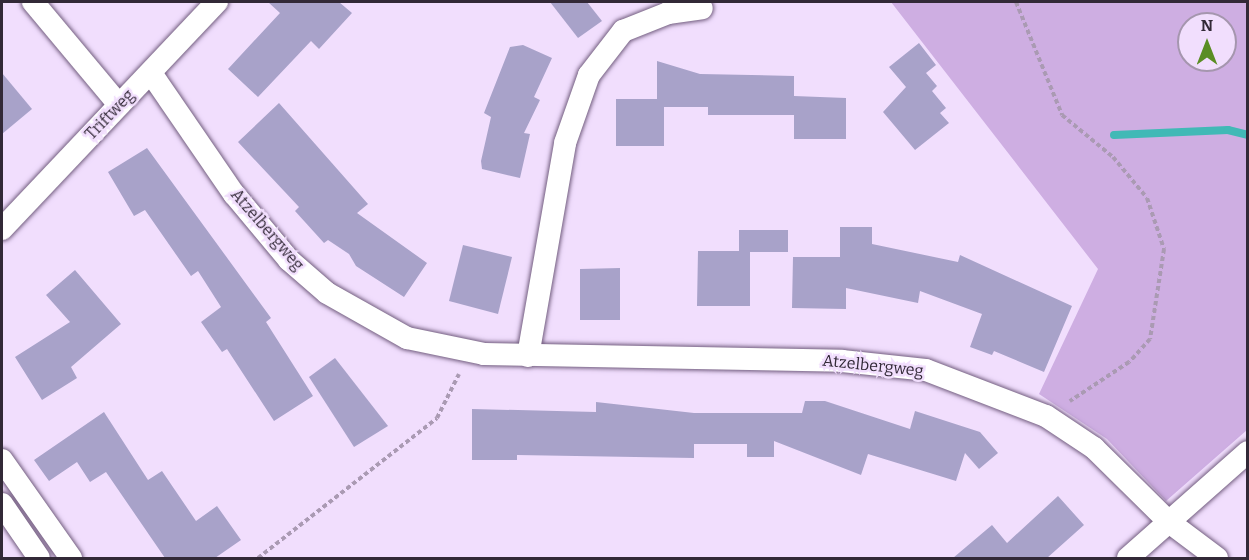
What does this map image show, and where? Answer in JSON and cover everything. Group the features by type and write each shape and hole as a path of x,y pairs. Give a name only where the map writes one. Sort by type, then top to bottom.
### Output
{"street":[{"path":"33,2 119,105"},
{"name":"Triftweg","path":"2,229 217,2"},
{"path":"528,356 566,143 589,75 623,31 668,13 702,8"},
{"name":"Atzelbergweg","path":"151,73 234,194 290,260 374,323 460,352 528,356 842,361 926,370 1046,416 1094,447 1169,522 1217,558"},
{"path":"1128,558 1248,452"},
{"path":"2,460 71,558"},
{"path":"2,504 39,558"}],"path":[{"path":"1016,2 1062,115 1113,158 1147,198 1164,249 1150,339 1129,362 1046,416"},
{"path":"258,558 437,418 458,385 460,352"}],"shaded area":[{"path":"891,2 1247,2 1247,430 1166,501 1107,439 1039,394 1098,269"}],"building":[{"path":"268,2 339,2 352,13 319,49 311,41 258,97 228,69 280,13"},
{"path":"550,2 587,2 602,21 578,38"},
{"path":"919,43 936,65 926,73 937,86 932,91 946,108 940,113 949,123 915,150 883,112 906,87 889,67"},
{"path":"523,45 552,58 534,97 540,100 524,133 530,134 520,178 482,169 481,161 491,117 484,113 510,47"},
{"path":"657,61 700,74 794,76 794,96 846,98 846,139 794,139 794,115 708,115 708,107 664,107 664,146 616,146 616,99 657,99"},
{"path":"2,73 32,109 2,134"},
{"path":"279,103 368,204 357,213 427,263 404,297 356,266 349,254 328,240 324,243 295,211 299,207 238,142"},
{"path":"147,148 271,318 266,322 313,396 274,421 227,349 222,352 201,322 221,307 198,271 191,276 145,210 134,216 108,172"},
{"path":"840,227 872,227 872,244 958,262 960,255 1072,306 1044,372 994,351 992,355 970,347 982,314 920,291 918,303 846,288 846,309 792,308 793,257 840,257"},
{"path":"739,230 788,230 788,252 750,252 750,306 697,306 698,251 739,251"},
{"path":"463,245 512,257 498,314 449,301"},
{"path":"620,268 620,320 580,320 580,269"},
{"path":"75,270 121,324 71,367 77,378 42,400 15,357 70,322 46,295"},
{"path":"335,358 388,426 354,447 309,377"},
{"path":"805,401 825,401 910,429 915,411 980,432 998,453 979,469 965,453 956,481 868,454 861,475 774,441 774,457 747,457 747,444 694,444 694,458 517,455 517,460 472,460 472,409 596,412 596,402 694,413 802,413"},
{"path":"104,412 148,480 162,471 196,521 217,506 241,540 215,558 165,558 106,472 90,482 77,462 49,481 34,460"},
{"path":"1058,496 1084,525 1047,558 953,558 992,525 1007,543"}],"waterway":[{"path":"1114,135 1228,130 1248,135"}]}
